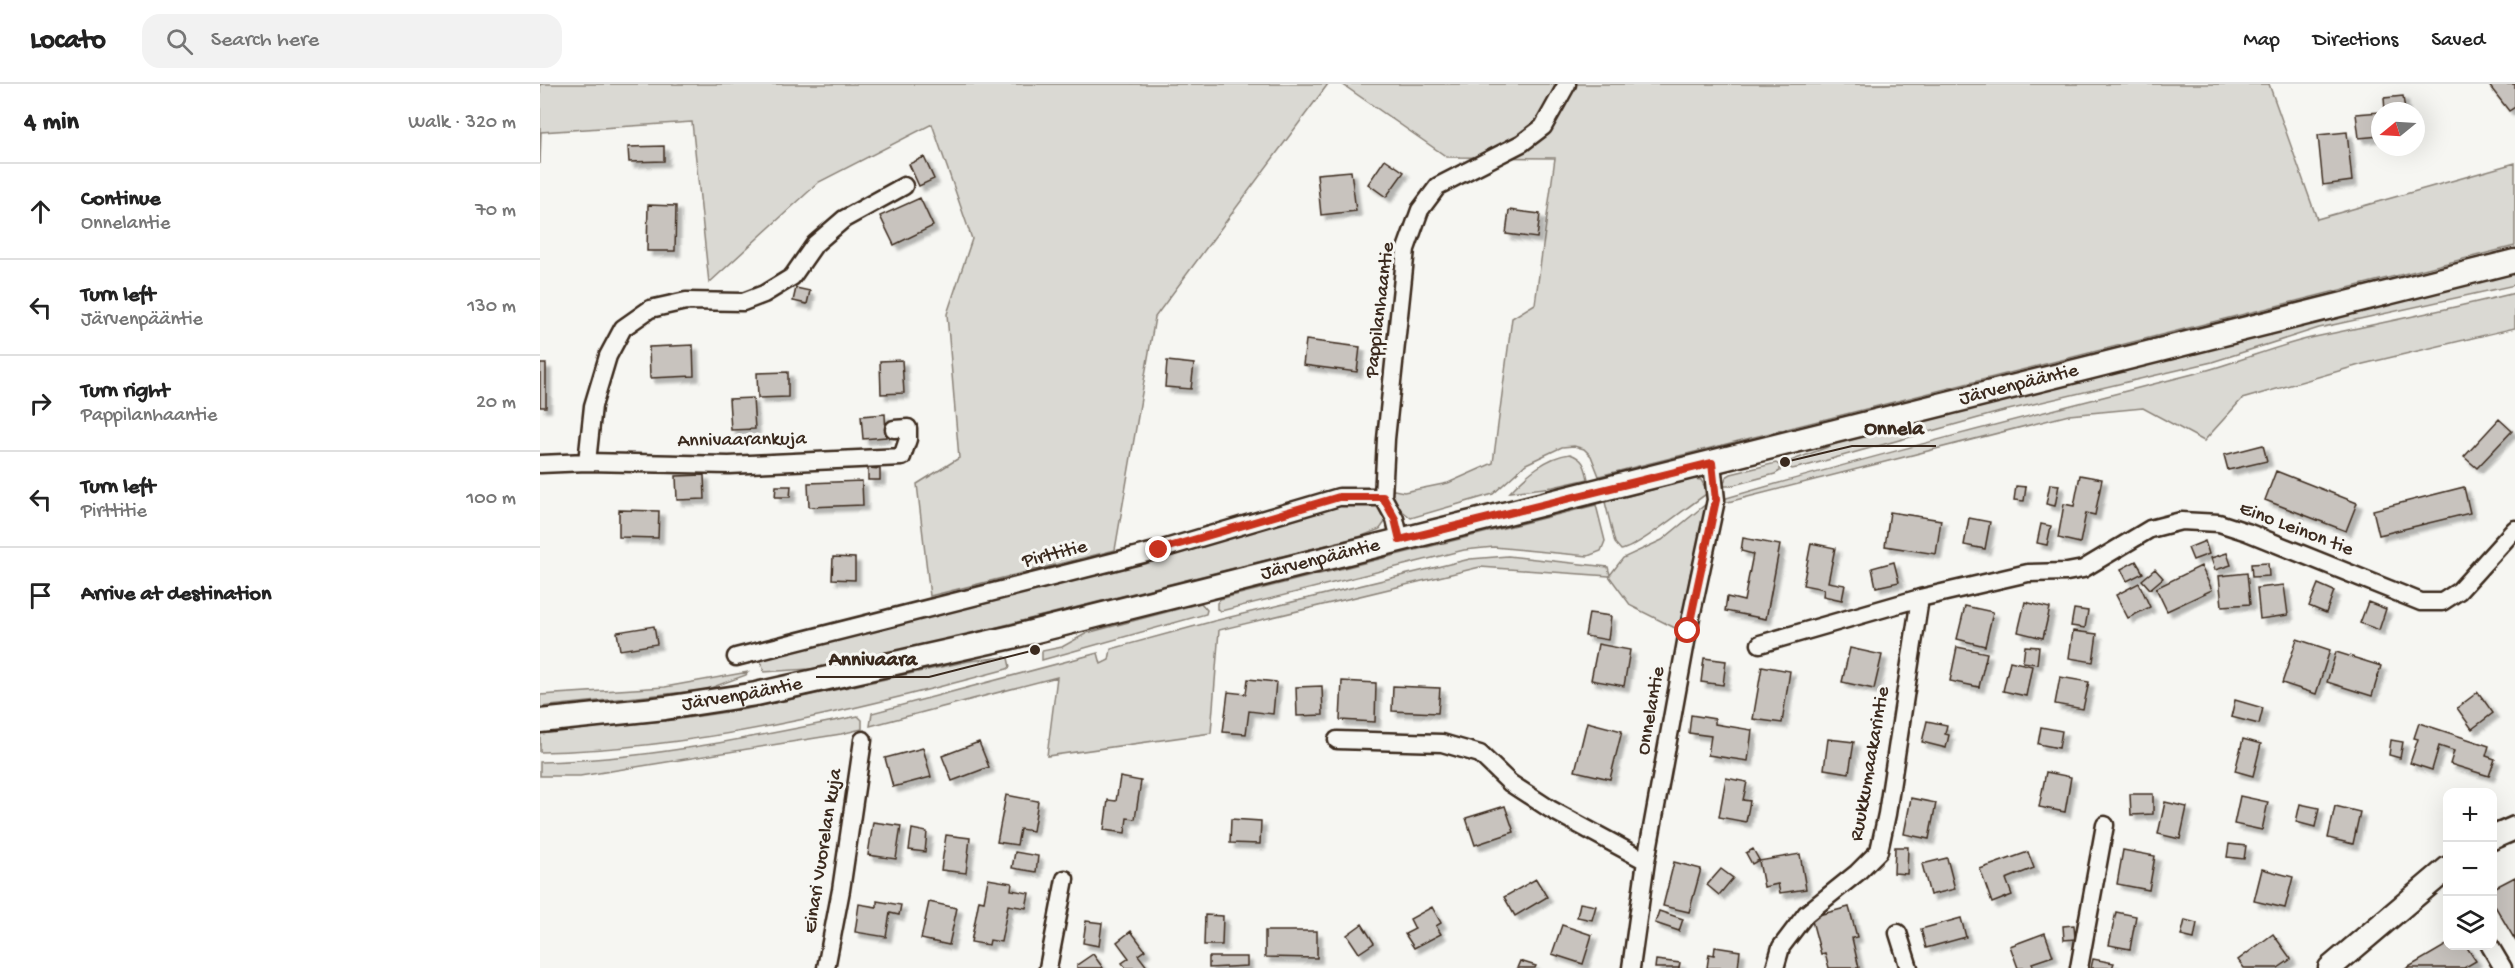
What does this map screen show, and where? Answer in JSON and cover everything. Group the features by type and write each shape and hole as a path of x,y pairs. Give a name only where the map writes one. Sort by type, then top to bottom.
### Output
{"main road":[{"name":"Järvenpääntie","path":"540,721 665,708 827,680 1151,604 2515,261"},
{"path":"2497,836 2515,828"},
{"path":"2330,968 2443,873"}],"street":[{"name":"Pappilanhaantie","path":"1400,540 1395,519 1383,497 1386,439 1406,249 1420,210 1438,186 1522,143 1543,127 1567,84"},
{"path":"587,462 593,406 608,356 623,328 650,309 686,301 742,302 764,294 792,277 815,244 844,219 904,186"},
{"name":"Annivaarankuja","path":"540,464 587,462 729,465 902,457 908,439 908,428 894,429"},
{"name":"Onnelantie","path":"1631,968 1646,861 1688,631 1716,500 1712,463"},
{"name":"Pirttitie","path":"736,657 1159,550 1339,497 1383,497"},
{"name":"Eino Leinon tie","path":"1760,644 1920,598 2028,573 2067,572 2083,569 2150,529 2181,521 2219,524 2247,532 2421,602 2442,602 2459,591 2515,529"},
{"name":"Ruukkumaakarintie","path":"1775,968 1781,947 1806,914 1857,873 1879,851 1887,814 1920,598"},
{"name":"Einari Vuorelan kuja","path":"826,968 841,890 863,740"},
{"path":"1337,740 1442,743 1480,754 1520,790 1550,809 1646,861"},
{"path":"2079,968 2105,825"},
{"path":"1048,968 1065,879"},
{"path":"1898,933 1909,968"},
{"path":"2493,950 2503,968"}],"shaded area":[{"path":"540,84 1328,84 1155,317 1115,550 930,596 917,484 959,458 947,314 972,239 932,124 819,182 709,283 692,122 541,132 540,164"},
{"path":"1342,84 2269,84 2317,219 2515,163 2515,246 1599,476 1591,456 1584,449 1574,446 1562,447 1526,464 1493,494 1411,518 1395,505 1389,489 1404,492 1448,483 1493,463 1512,318 1535,304 1555,158 1447,157"},
{"path":"2515,273 2515,285 2319,328 2212,362 2000,412 1806,466 1792,469 1788,466 1788,462 1838,443"},
{"path":"2515,293 2515,328 2363,364 2242,399 2204,441 2143,408 2069,415 1720,504 1723,499 1782,482 2208,370 2300,341"},
{"path":"1570,454 1583,463 1588,479 1553,487 1510,492 1530,473 1545,463"},
{"path":"1776,463 1780,466 1780,471 1775,474 1723,486 1726,477 1731,474"},
{"path":"1693,479 1701,480 1708,493 1640,542 1621,550 1615,543 1605,502"},
{"path":"1354,501 1377,502 1385,513 1385,522 1380,529 1362,536 881,656 824,668 764,672 761,662 762,659"},
{"path":"1706,504 1708,506 1690,574 1683,632 1631,606 1609,576 1480,567 1219,630 1211,733 1047,756 1057,677 870,726 872,713 1098,653 1101,664 1109,660 1111,649 1214,621 1470,559 1508,556 1608,567 1610,575 1623,558 1662,540"},
{"path":"1596,505 1605,541 1601,551 1588,556 1494,547 1464,550 1221,611 1217,609 1220,599"},
{"path":"1201,603 1207,610 1206,614 1042,660 1042,651 1062,647 1087,633"},
{"path":"1008,658 1010,667 1007,669 892,699 776,725 658,744 540,752 540,733 673,720 747,709 969,661"},
{"path":"748,672 746,675 705,690 540,707 540,695 665,687"},
{"path":"858,716 862,720 862,729 841,734 580,776 540,776 540,762 660,752"}],"building":[{"path":"2488,84 2515,84 2515,107 2509,111"},
{"path":"2403,96 2404,102 2384,102 2384,98"},
{"path":"2371,113 2371,137 2359,138 2356,114"},
{"path":"2347,132 2352,181 2323,185 2318,135"},
{"path":"664,146 664,161 629,162 628,147"},
{"path":"924,157 934,179 919,186 909,164"},
{"path":"1385,159 1404,172 1386,197 1368,184"},
{"path":"1351,171 1356,211 1321,215 1317,174"},
{"path":"920,198 933,226 894,245 880,216"},
{"path":"648,205 676,206 675,251 647,251"},
{"path":"1509,210 1540,214 1537,238 1506,234"},
{"path":"796,288 810,291 807,304 793,301"},
{"path":"1306,340 1360,347 1357,372 1303,365"},
{"path":"693,345 694,376 650,378 649,347"},
{"path":"902,360 904,393 881,394 880,361"},
{"path":"1167,361 1194,364 1191,389 1165,387"},
{"path":"540,364 546,364 546,407 540,407"},
{"path":"788,372 788,397 758,398 757,373"},
{"path":"753,398 755,429 731,430 729,399"},
{"path":"885,414 886,437 863,439 861,416"},
{"path":"2499,419 2512,431 2477,468 2464,457"},
{"path":"2263,445 2267,461 2228,470 2224,455"},
{"path":"868,468 880,469 880,480 868,480"},
{"path":"2276,471 2357,503 2346,531 2265,500"},
{"path":"704,475 705,499 677,500 676,476"},
{"path":"2080,475 2102,479 2095,515 2086,513 2080,543 2058,538 2064,504 2074,506"},
{"path":"862,481 863,505 809,507 808,483"},
{"path":"2050,484 2059,485 2055,506 2046,504"},
{"path":"776,486 791,486 790,497 775,497"},
{"path":"2016,486 2026,487 2024,501 2014,500"},
{"path":"2464,487 2470,513 2379,535 2373,510"},
{"path":"619,510 659,511 658,538 619,537"},
{"path":"1890,512 1941,520 1936,554 1885,546"},
{"path":"1969,518 1990,522 1985,549 1964,545"},
{"path":"2041,524 2051,526 2047,545 2037,543"},
{"path":"1743,538 1780,545 1766,619 1725,611 1727,597 1744,601 1753,554 1741,551"},
{"path":"2205,541 2209,554 2193,560 2188,548"},
{"path":"1811,543 1835,548 1828,582 1845,585 1842,600 1823,596 1824,589 1803,585"},
{"path":"2227,553 2231,565 2215,570 2211,558"},
{"path":"833,557 855,558 855,580 832,579"},
{"path":"2136,561 2143,573 2127,581 2121,569"},
{"path":"1894,562 1899,582 1876,587 1872,568"},
{"path":"2268,563 2269,576 2252,577 2251,564"},
{"path":"2201,566 2212,590 2167,611 2156,588"},
{"path":"2155,569 2163,578 2150,589 2142,580"},
{"path":"2247,573 2250,604 2222,606 2219,576"},
{"path":"2139,583 2150,607 2128,618 2116,595"},
{"path":"2318,584 2334,591 2326,613 2309,606"},
{"path":"2284,585 2288,615 2260,619 2257,588"},
{"path":"2025,602 2050,608 2043,638 2018,632"},
{"path":"2368,602 2386,609 2379,630 2360,623"},
{"path":"1965,606 1993,612 1985,646 1957,639"},
{"path":"2074,609 2088,611 2085,628 2071,626"},
{"path":"1589,613 1611,616 1608,640 1585,636"},
{"path":"654,626 657,644 620,650 617,632"},
{"path":"2073,631 2097,634 2093,662 2069,658"},
{"path":"2297,639 2330,650 2316,694 2282,683"},
{"path":"1598,644 1630,650 1624,686 1591,680"},
{"path":"2025,646 2039,647 2037,664 2023,662"},
{"path":"1957,647 1987,653 1979,687 1950,681"},
{"path":"1850,648 1882,655 1874,689 1842,682"},
{"path":"2336,652 2381,666 2372,696 2327,682"},
{"path":"1704,658 1726,661 1723,685 1701,682"},
{"path":"2010,661 2032,666 2026,696 2003,691"},
{"path":"1762,666 1790,671 1782,723 1753,719"},
{"path":"2060,677 2089,682 2083,709 2055,704"},
{"path":"1248,679 1276,682 1273,714 1249,711 1246,734 1223,732 1228,692 1246,694"},
{"path":"1342,681 1376,683 1375,722 1340,720"},
{"path":"1322,686 1323,715 1297,716 1296,687"},
{"path":"1393,686 1440,688 1438,713 1392,711"},
{"path":"2478,692 2493,713 2472,729 2457,708"},
{"path":"2235,700 2263,708 2259,724 2231,717"},
{"path":"1691,715 1715,719 1715,724 1752,730 1748,761 1708,755 1711,736 1689,733"},
{"path":"1927,721 1947,725 1945,734 1949,735 1946,748 1922,742"},
{"path":"1587,722 1622,731 1610,779 1575,771"},
{"path":"2419,723 2489,746 2486,756 2495,759 2489,776 2450,764 2454,751 2439,746 2432,770 2410,763 2418,739 2414,738"},
{"path":"2041,727 2062,731 2059,748 2038,744"},
{"path":"1828,739 1854,742 1849,773 1824,769"},
{"path":"2243,739 2261,744 2253,776 2235,771"},
{"path":"2391,740 2403,742 2400,758 2389,755"},
{"path":"979,742 989,767 952,781 942,756"},
{"path":"923,748 931,777 893,787 885,758"},
{"path":"2046,772 2071,777 2065,812 2039,807"},
{"path":"1120,777 1141,781 1135,819 1127,818 1125,833 1104,830 1108,800 1116,801"},
{"path":"1726,778 1747,782 1743,800 1750,801 1746,822 1719,817"},
{"path":"2130,794 2153,794 2153,814 2131,815"},
{"path":"1006,795 1038,801 1033,831 1020,829 1017,845 997,842"},
{"path":"2240,796 2268,802 2262,830 2234,824"},
{"path":"1911,798 1936,803 1929,839 1904,834"},
{"path":"2165,802 2187,807 2180,839 2158,834"},
{"path":"2300,804 2319,808 2315,827 2296,822"},
{"path":"1505,806 1514,832 1475,845 1466,818"},
{"path":"2335,806 2360,812 2353,844 2328,838"},
{"path":"1231,819 1261,821 1260,844 1230,843"},
{"path":"873,822 901,826 896,859 868,855"},
{"path":"912,829 927,832 925,852 909,850"},
{"path":"946,835 970,838 966,873 941,870"},
{"path":"2229,844 2246,846 2244,859 2227,857"},
{"path":"1895,847 1908,847 1907,874 1894,873"},
{"path":"1753,849 1759,860 1752,864 1746,853"},
{"path":"2123,850 2155,856 2149,890 2117,884"},
{"path":"1015,852 1038,856 1036,872 1012,868"},
{"path":"2028,852 2034,868 2006,879 2012,895 1992,903 1980,869"},
{"path":"1800,854 1806,889 1780,893 1778,884 1764,887 1759,861"},
{"path":"1947,858 1955,889 1930,895 1922,864"},
{"path":"1674,862 1701,869 1689,912 1663,906"},
{"path":"1721,869 1733,878 1719,895 1707,885"},
{"path":"2262,869 2293,877 2285,908 2254,901"},
{"path":"2515,877 2515,940 2497,909 2497,886"},
{"path":"988,879 1012,883 1011,890 1029,893 1026,908 1008,905 1001,942 990,940 989,945 971,942 979,900 984,901"},
{"path":"1536,879 1547,897 1515,916 1504,897"},
{"path":"877,901 901,905 899,915 890,913 886,937 855,932 859,904 877,907"},
{"path":"929,902 957,908 949,945 921,939"},
{"path":"1580,903 1596,906 1592,920 1577,917"},
{"path":"1432,907 1441,923 1436,926 1441,934 1414,948 1405,934 1415,929 1410,919"},
{"path":"1849,907 1857,937 1852,938 1859,968 1829,968 1825,953 1821,954 1811,917"},
{"path":"1659,911 1683,919 1679,931 1655,923"},
{"path":"2116,912 2136,916 2130,949 2109,945"},
{"path":"1205,915 1223,916 1222,945 1204,945"},
{"path":"1961,918 1966,937 1926,948 1921,929"},
{"path":"2185,920 2197,923 2194,939 2181,936"},
{"path":"1086,921 1102,923 1099,946 1083,943"},
{"path":"1362,924 1374,943 1359,953 1347,935"},
{"path":"1562,925 1592,935 1583,964 1552,954"},
{"path":"2074,925 2075,939 2064,940 2063,926"},
{"path":"1131,931 1145,950 1138,955 1148,968 1126,968 1122,963 1129,958 1117,942"},
{"path":"1265,931 1317,931 1317,958 1265,957"},
{"path":"2045,933 2053,956 2032,963 2034,968 2018,968 2010,946"},
{"path":"2273,934 2291,959 2278,968 2244,968 2238,960"},
{"path":"1715,947 1740,951 1738,968 1707,968 1709,954 1714,955"},
{"path":"2443,947 2443,950 2469,950 2476,961 2464,968 2407,968"},
{"path":"1093,954 1103,968 1077,968 1077,965"},
{"path":"1209,957 1247,957 1247,966 1209,968"},
{"path":"2093,959 2114,963 2112,968 2091,968"},
{"path":"1656,960 1680,963 1679,968 1655,968"},
{"path":"1520,961 1536,966 1535,968 1517,968"}],"place":[{"name":"Onnela","path":"1785,462"},
{"name":"Annivaara","path":"1035,650"}],"route":[{"path":"1159,550 1339,497 1383,497 1395,519 1400,540 1712,463 1716,500 1688,631"}]}
